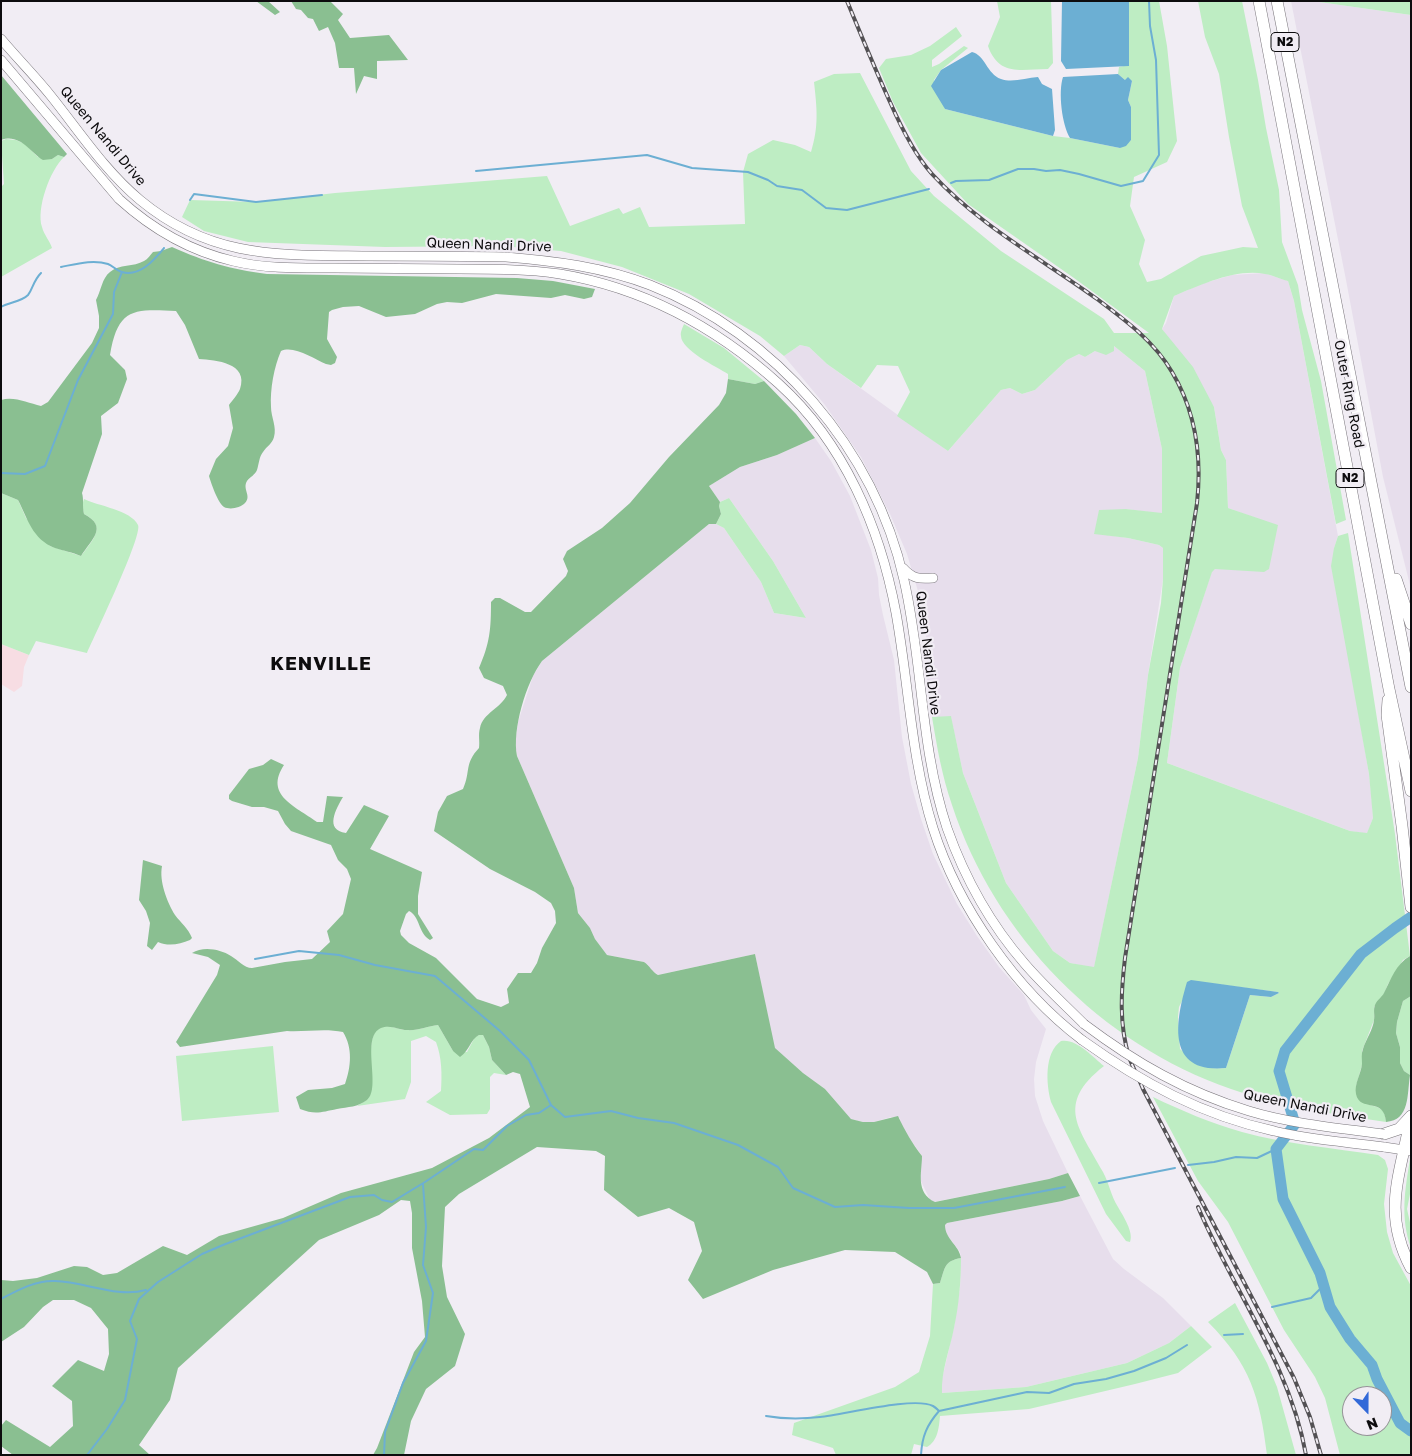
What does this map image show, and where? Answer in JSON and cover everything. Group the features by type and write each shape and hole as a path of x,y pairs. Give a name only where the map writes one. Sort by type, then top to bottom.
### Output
{"highway":[{"name":"Outer Ring Road","path":"1259,1 1389,689 1411,791"},
{"name":"Outer Ring Road","path":"1278,1 1411,687"},
{"path":"1381,532 1411,624"},
{"path":"1389,689 1387,715 1411,906"},
{"path":"1384,1134 1399,1129 1411,1116"},
{"path":"1411,1116 1407,1151 1396,1179 1394,1217 1400,1245 1411,1268"}],"main road":[{"name":"Queen Nandi Drive","path":"1,39 119,179 158,214 205,239 250,251 283,254 506,256 544,260 604,271 650,285 709,314 740,334 775,363 821,412 845,444 879,504 901,566 912,615 929,759 947,829 971,882 986,909 1032,972 1084,1024 1141,1064 1215,1100 1250,1111 1289,1119 1384,1134 1409,1136"},
{"name":"Queen Nandi Drive","path":"1,60 110,189 142,219 168,236 190,247 216,257 258,266 503,269 582,278 628,292 674,310 722,339 761,368 802,408 831,446 863,501 882,554 896,614 911,729 923,792 933,829 954,879 983,929 1007,964 1046,1009 1082,1040 1160,1090 1221,1116 1276,1132 1407,1151"},
{"path":"901,566 913,578 919,580 933,578"}],"shaded area":[{"path":"1291,1 1312,1 1411,15 1411,589 1383,477"},
{"path":"1264,273 1288,281 1294,301 1338,536 1334,548 1372,802 1373,818 1367,834 1350,831 1167,763 1180,668 1212,571 1278,526 1228,508 1226,460 1221,450 1214,407 1162,329 1166,323 1174,296 1201,284 1232,275"},
{"path":"800,345 809,347 827,364 948,451 1001,390 1010,388 1022,394 1035,390 1067,360 1079,354 1085,357 1095,351 1114,346 1145,371 1162,449 1162,514 1126,509 1094,533 1159,545 1163,548 1163,579 1148,675 1138,758 1094,968 1070,963 1053,951 1006,883 963,773 951,717 932,717 924,658 926,639 925,615 907,554 890,514 861,457 825,405 784,356"},
{"path":"815,438 831,461 850,496 871,550 878,578 883,615 894,660 902,737 911,784 933,854 957,904 977,936 999,967 1024,995 1031,1010 1046,1029 1036,1062 1035,1096 1043,1121 1068,1173 1049,1179 934,1202 930,1200 920,1179 922,1156 901,1126 900,1118 891,1117 874,1122 851,1119 825,1089 774,1048 755,954 658,975 644,962 607,955 578,913 574,888 517,756 515,743 518,722 533,676 542,661 709,524 716,524 724,528 761,582 774,613 806,618 773,561 729,498 720,502 709,486 740,467 777,455"},
{"path":"1,644 29,655 24,667 22,686 14,692 1,684"},
{"path":"1080,1196 1113,1259 1163,1298 1191,1326 1169,1343 1127,1363 1026,1387 942,1393 942,1379 954,1327 960,1288 961,1258 960,1252 945,1232 945,1225 947,1223"}],"green space":[{"path":"256,1 268,1 280,12 275,15"},
{"path":"291,1 330,1 343,14 338,20 350,38 389,35 408,60 377,61 377,79 364,76 356,94 354,68 339,68 335,43 328,27 319,31 313,19 308,18 301,10 296,9"},
{"path":"997,1 1051,1 1053,63 1048,69 1020,70 1005,67 998,63 988,46 1000,17"},
{"path":"1129,1 1159,1 1167,46 1177,141 1167,162 1134,177 1130,206 1145,240 1139,264 1147,282 1161,279 1201,256 1243,247 1258,248 1242,206 1219,74 1205,37 1198,1 1242,1 1279,190 1282,242 1298,285 1302,310 1321,381 1346,520 1336,524 1294,301 1288,281 1271,275 1243,273 1195,287 1174,296 1162,329 1193,367 1214,407 1221,450 1226,460 1228,508 1278,525 1269,569 1264,572 1215,569 1212,572 1180,668 1167,763 1350,831 1367,833 1373,818 1369,774 1331,566 1338,536 1348,533 1395,834 1410,956 1403,960 1384,994 1374,1007 1374,1020 1362,1051 1362,1065 1356,1086 1364,1103 1380,1108 1384,1113 1386,1122 1327,1113 1269,1101 1231,1089 1183,1069 1139,1044 1097,1014 1059,979 1025,941 995,898 971,853 948,794 932,717 951,716 963,773 1006,883 1053,951 1070,963 1094,967 1138,758 1148,675 1161,603 1163,579 1163,548 1159,545 1128,538 1094,534 1099,510 1126,509 1162,513 1162,449 1145,371 1114,346 1114,351 1106,355 1095,351 1085,357 1079,354 1067,360 1035,390 1022,394 1010,388 1001,390 948,451 897,416 910,392 898,366 877,365 861,388 827,364 809,347 800,345 784,356 760,336 689,294 622,267 561,251 500,246 385,247 248,242 204,231 182,217 190,200 256,202 335,193 547,176 570,226 619,208 623,214 640,207 649,227 745,224 743,172 748,154 773,140 795,145 811,152 817,117 814,82 834,74 860,73 911,171 934,196 1001,251 1104,319 1114,333 1149,333 968,204 921,153 893,102 879,68 886,59 911,55 930,46 956,27 962,36 932,60 932,67 964,46 968,48 941,70 934,80 945,109 1053,136 1120,148 1131,140 1131,107 1128,100 1132,81 1125,80 1118,74 1119,67 1129,65","holes":["1192,981 1278,992 1271,997 1250,995 1226,1068 1206,1067 1196,1062 1180,1049 1179,1007"]},
{"path":"1312,1 1411,1 1411,15"},
{"path":"1,75 67,154 64,157 58,155 52,159 43,160 19,141 14,139 1,140"},
{"path":"6,139 16,140 25,144 38,157 52,159 58,155 64,157 49,180 41,210 42,227 52,248 1,277 1,187 4,184 1,141"},
{"path":"172,247 218,264 267,274 517,278 553,281 595,289 592,297 584,299 565,295 551,298 496,294 462,303 447,302 437,304 415,314 386,317 359,306 332,310 329,312 327,339 337,357 335,363 331,365 326,364 298,351 281,351 274,371 271,393 274,437 262,454 256,472 247,481 247,500 240,506 232,508 224,507 219,501 209,476 216,459 228,446 233,428 229,405 240,389 242,380 240,373 235,368 222,362 199,359 185,325 176,311 149,310 130,315 123,320 118,328 110,355 125,370 127,379 118,403 101,416 102,434 82,493 84,514 95,524 96,534 81,556 55,548 47,544 36,534 18,500 1,493 1,400 16,399 41,406 48,402 92,343 99,328 96,300 107,275 114,269 144,261 153,252"},
{"path":"684,324 724,348 764,381 755,384 728,379 728,374 700,358 687,347 681,334"},
{"path":"728,379 755,384 764,381 796,414 815,438 777,455 740,467 709,486 720,502 721,514 716,524 709,524 542,661 531,681 518,720 517,756 574,888 578,913 607,955 644,962 658,975 755,954 775,1048 803,1073 825,1089 851,1119 874,1122 898,1116 922,1156 922,1188 929,1198 935,1202 1049,1179 1068,1173 1080,1196 947,1223 945,1225 947,1234 958,1249 961,1258 948,1263 940,1283 933,1284 927,1272 895,1252 845,1250 773,1270 703,1299 688,1280 702,1251 694,1222 669,1208 638,1217 604,1190 605,1156 596,1151 537,1147 459,1194 445,1207 442,1266 447,1297 465,1334 455,1366 426,1389 411,1421 404,1455 373,1455 414,1352 425,1337 422,1301 412,1248 410,1201 401,1200 379,1215 319,1240 178,1368 170,1400 139,1445 150,1455 13,1455 1,1446 1,1426 6,1420 50,1447 73,1426 72,1401 52,1386 78,1360 104,1371 109,1354 108,1329 91,1308 74,1300 53,1300 43,1307 24,1327 1,1342 1,1280 13,1281 37,1278 74,1266 87,1267 103,1275 117,1273 163,1246 187,1255 219,1236 283,1218 341,1193 432,1168 489,1138 530,1107 520,1074 513,1072 506,1075 492,1060 489,1047 483,1035 476,1037 460,1057 453,1051 438,1025 411,1030 381,1028 375,1033 372,1041 373,1085 367,1100 353,1106 318,1112 300,1109 296,1097 308,1090 332,1088 345,1084 349,1071 350,1051 343,1032 329,1030 287,1031 180,1047 176,1042 217,975 220,965 208,957 192,953 206,949 217,950 249,968 312,959 330,942 327,931 343,914 351,879 347,869 338,860 331,845 291,831 278,811 264,807 252,807 232,801 229,799 229,795 249,769 263,765 271,759 284,765 279,775 278,784 280,792 285,799 317,822 323,822 327,796 343,797 337,807 334,818 335,828 339,831 346,833 364,805 389,816 370,849 422,872 418,896 418,914 433,938 430,940 426,937 413,913 409,911 406,914 400,931 401,935 409,943 436,958 477,999 501,1007 509,1003 507,989 518,973 531,973 556,923 555,911 551,903 535,892 490,869 434,831 438,812 447,796 463,789 469,763 479,748 479,733 482,723 488,714 501,704 507,695 503,686 484,678 479,668 486,651 489,636 491,602 495,598 500,598 525,612 531,612 566,576 568,571 563,559 567,551 602,528 630,503 669,457 719,405 726,393"},
{"path":"1,493 18,500 26,518 50,546 81,556 96,534 95,524 84,514 82,505 84,499 122,512 138,525 138,533 126,566 87,653 36,641 29,655 1,644"},
{"path":"729,498 773,561 806,618 774,613 761,582 724,528 716,524 721,514 720,502"},
{"path":"143,860 162,866 163,885 169,904 190,934 192,938 190,940 174,944 158,942 152,950 147,946 150,923 146,911 139,900"},
{"path":"1410,956 1411,996 1403,1001 1396,1033 1400,1047 1400,1063 1404,1071 1410,1075 1406,1105 1399,1117 1386,1122 1381,1109 1358,1100 1356,1086 1362,1064 1362,1051 1373,1024 1375,1005 1384,993 1397,968"},
{"path":"1411,996 1410,1075 1404,1071 1400,1063 1400,1047 1396,1033 1403,1001"},
{"path":"438,1025 453,1051 467,1052 475,1037 483,1035 489,1047 492,1060 506,1075 494,1073 490,1077 490,1109 487,1114 450,1115 426,1102 441,1091 441,1078 436,1042 426,1036 411,1041 411,1082 405,1099 357,1106 369,1097 371,1090 371,1049 375,1032 384,1026 411,1030"},
{"path":"1061,1041 1072,1042 1078,1045 1104,1066 1089,1080 1080,1093 1076,1105 1076,1118 1086,1143 1103,1172 1127,1224 1131,1234 1130,1242 1126,1241 1106,1214 1051,1102 1047,1078 1049,1061 1055,1046"},
{"path":"273,1046 279,1112 182,1121 176,1056"},
{"path":"1153,1097 1219,1125 1242,1132 1293,1143 1378,1155 1385,1160 1388,1169 1384,1204 1387,1232 1393,1253 1411,1286 1411,1455 1340,1455 1325,1398 1315,1377 1284,1330 1228,1222 1198,1181"},
{"path":"1410,1159 1411,1189 1407,1209 1411,1227 1411,1248 1405,1214 1405,1193"},
{"path":"961,1258 957,1311 944,1368 942,1393 1026,1387 1127,1363 1169,1343 1191,1326 1212,1347 1178,1373 1135,1384 1029,1409 940,1416 934,1441 927,1447 914,1444 911,1455 836,1455 833,1448 792,1435 794,1423 895,1387 919,1372 930,1336 933,1284 940,1283 948,1263"},
{"path":"1235,1303 1267,1363 1277,1387 1296,1455 1267,1455 1261,1416 1251,1382 1234,1352 1208,1322"}],"water":[{"path":"1062,1 1129,1 1129,66 1066,69 1061,61"},
{"path":"972,52 980,57 996,77 1014,80 1038,77 1042,84 1052,89 1055,130 1053,136 945,109 931,86 941,70"},
{"path":"1118,74 1125,80 1128,77 1132,81 1128,100 1131,107 1131,140 1126,146 1120,148 1070,138 1062,108 1061,91 1063,77"},
{"path":"1191,980 1279,993 1271,997 1250,995 1226,1068 1207,1068 1193,1063 1184,1054 1178,1028 1187,982"}],"waterway":[{"path":"951,183 956,181 989,180 1018,169 1060,170 1121,186 1143,181 1159,155 1156,60 1150,26 1149,1"},
{"path":"476,171 647,155 692,168 748,172 777,186 802,190 826,208 847,210 929,189"},
{"path":"190,200 194,194 256,202 322,195"},
{"path":"61,267 84,262 96,262 108,264 118,271 135,272 141,270 156,258 164,248"},
{"path":"1,473 25,474 45,466 78,380 113,314 114,292 122,272"},
{"path":"1,307 28,295 41,273"},
{"path":"1411,917 1361,954 1285,1051 1279,1071 1295,1124 1276,1149 1283,1199 1320,1273 1330,1307 1350,1339 1372,1365 1377,1379 1400,1423 1411,1431"},
{"path":"255,959 299,951 339,955 375,965 435,976 500,1031 529,1060 551,1105 565,1117 611,1111 638,1118 674,1123 738,1145 778,1167 793,1188 835,1207 863,1205 954,1208 1065,1187"},
{"path":"87,1455 107,1429 125,1400 137,1339 130,1321 139,1299 158,1282 202,1254 350,1197 374,1195 382,1200 392,1202 474,1149 483,1150 507,1126 526,1115 539,1113 551,1105"},
{"path":"1188,1165 1236,1157 1257,1158 1276,1149"},
{"path":"1099,1183 1175,1168"},
{"path":"384,1455 385,1432 403,1383 426,1341 433,1293 423,1265 426,1227 423,1184"},
{"path":"1272,1307 1311,1298 1321,1288 1321,1276"},
{"path":"1,1299 27,1286 48,1281 67,1282 112,1291 135,1292 146,1290"},
{"path":"1224,1335 1243,1334"},
{"path":"921,1455 926,1431 939,1411 1027,1392 1049,1393 1074,1384 1106,1379 1134,1371 1166,1358 1187,1345"},
{"path":"766,1416 813,1418 911,1403 933,1406 939,1411"}],"railway":[{"path":"847,1 873,65 899,121 925,166 950,192 990,225 1097,299 1148,341 1157,350 1172,372 1187,403 1198,452 1197,503 1125,958 1122,1020 1129,1057 1143,1089 1294,1378 1310,1417 1321,1455"},
{"path":"1198,1207 1274,1359 1298,1422 1306,1455"}],"district":[{"name":"KENVILLE","path":"321,664"}]}
